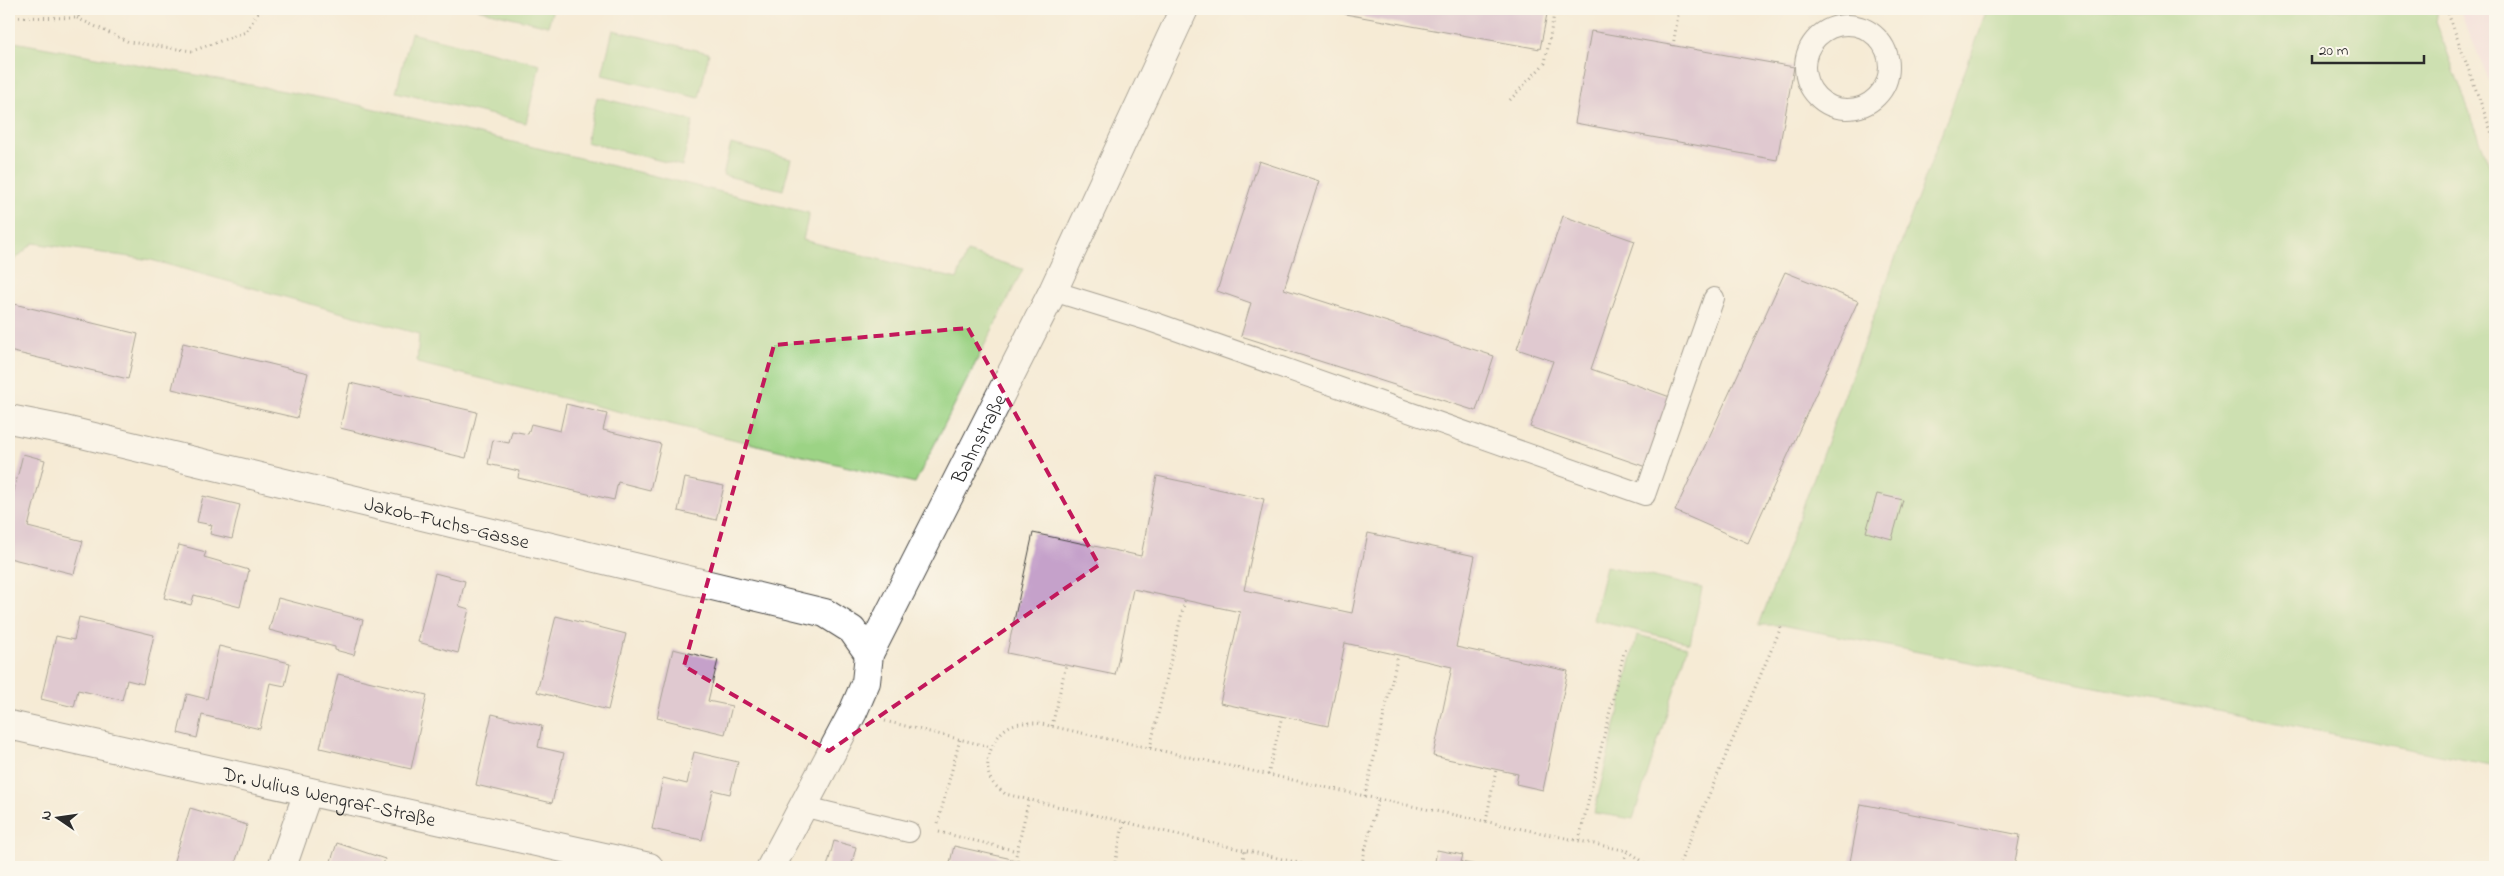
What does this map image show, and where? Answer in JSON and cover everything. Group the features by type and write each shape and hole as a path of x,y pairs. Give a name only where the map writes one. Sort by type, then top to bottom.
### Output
{"street":[{"name":"Bahnstraße","path":"771,867 853,712 866,682 869,654 1053,291 1058,260 1184,9"},
{"name":"Jakob-Fuchs-Gasse","path":"9,419 74,432 825,613 852,630 869,654"},
{"name":"Dr. Julius Wengraf-Straße","path":"9,726 649,867"},
{"path":"282,867 308,792"}],"lane":[{"path":"1834,17 1876,34 1885,46 1890,60 1889,75 1883,91 1872,101 1859,108 1844,109 1833,107 1820,99 1810,88 1805,74 1805,59 1812,44 1834,17"},
{"path":"1053,291 1150,321 1645,494 1714,298"},
{"path":"802,806 909,832"}],"path":[{"path":"77,18 83,9"},
{"path":"9,18 77,18 129,42 192,51 246,32 260,9"},
{"path":"1510,100 1545,63 1555,9"},
{"path":"1673,46 1680,9"},
{"path":"2449,9 2448,13 2495,142"},
{"path":"1150,748 1184,600"},
{"path":"1678,867 1782,625"},
{"path":"1579,840 1625,648"},
{"path":"1365,796 1398,655"},
{"path":"1052,726 1066,665"},
{"path":"853,712 991,747"},
{"path":"1268,775 1282,716"},
{"path":"1316,867 1005,794 992,782 989,768 991,747 1000,733 1012,724 1037,723 1378,799 1628,851 1651,867"},
{"path":"960,739 936,831 1017,851"},
{"path":"1486,821 1496,770"},
{"path":"1015,860 1029,799"},
{"path":"1360,867 1378,799"},
{"path":"1114,867 1124,822"},
{"path":"917,867 921,851"},
{"path":"1241,867 1245,851"},
{"path":"1621,867 1628,851"}],"highlighted area":[{"path":"968,328 1099,565 829,751 684,666 774,345"}],"shaded area":[{"path":"2461,9 2495,9 2495,95 2460,11"}],"green space":[{"path":"477,9 553,9 548,26"},
{"path":"1988,9 2438,9 2436,22 2495,180 2495,766 1782,625 1759,625"},
{"path":"613,30 709,53 699,98 602,75"},
{"path":"411,33 540,64 526,123 396,92"},
{"path":"9,41 350,103 809,213 803,240 957,279 967,252 1023,269 915,483 417,363 419,334 151,260 33,243 9,265"},
{"path":"597,97 693,121 682,166 586,142"},
{"path":"731,144 791,159 783,190 723,175"},
{"path":"1606,566 1702,588 1690,643 1593,620"},
{"path":"1637,635 1688,647 1633,819 1594,813"}],"building":[{"path":"1346,9 1548,9 1540,49 1345,14"},
{"path":"1591,31 1794,67 1777,160 1575,123"},
{"path":"1259,161 1319,181 1284,289 1494,356 1476,411 1241,336 1251,303 1217,291"},
{"path":"1563,216 1635,241 1591,369 1670,397 1646,467 1530,427 1553,361 1517,349"},
{"path":"1785,272 1858,301 1748,543 1675,511"},
{"path":"14,304 138,334 128,379 9,351 9,325"},
{"path":"183,343 308,373 297,418 172,389"},
{"path":"350,383 477,412 466,458 340,428"},
{"path":"566,404 607,414 603,430 661,444 650,490 618,482 614,500 518,478 519,471 488,464 493,440 509,443 512,431 528,434 531,424 560,431"},
{"path":"23,454 45,460 28,527 83,541 74,574 9,558 9,511"},
{"path":"1157,476 1264,499 1244,590 1352,613 1368,533 1475,556 1456,647 1568,671 1543,790 1516,784 1518,774 1433,756 1452,667 1345,643 1328,726 1220,703 1240,612 1133,589 1115,675 1007,653 1033,533 1141,556"},
{"path":"685,478 724,486 716,520 678,511"},
{"path":"1877,494 1903,500 1892,539 1866,532"},
{"path":"203,496 240,505 232,539 210,534 212,525 197,522"},
{"path":"179,545 206,552 204,557 249,570 240,607 194,595 191,605 164,598"},
{"path":"435,573 465,581 459,606 469,609 458,653 418,642"},
{"path":"278,598 363,620 354,655 335,650 335,647 269,630"},
{"path":"556,616 626,634 608,710 537,692"},
{"path":"79,617 154,635 143,684 127,680 122,700 78,690 74,707 41,699 56,636 74,640"},
{"path":"219,646 290,663 285,686 270,683 260,729 202,715 197,738 178,733 187,694 207,699"},
{"path":"673,649 718,660 708,701 732,706 725,734 657,718"},
{"path":"338,674 427,695 411,769 320,748"},
{"path":"492,714 542,726 538,747 564,753 552,803 476,785"},
{"path":"694,752 738,762 730,794 713,790 702,840 652,829 663,778 687,784"},
{"path":"1861,804 2020,835 2014,867 1849,867"},
{"path":"190,808 247,825 234,867 172,867"},
{"path":"834,841 856,847 851,867 827,867"},
{"path":"337,843 385,859 382,867 329,867"},
{"path":"954,846 1043,866 949,867"},
{"path":"1437,850 1463,855 1461,862 1477,865 1476,867 1434,867"}]}
